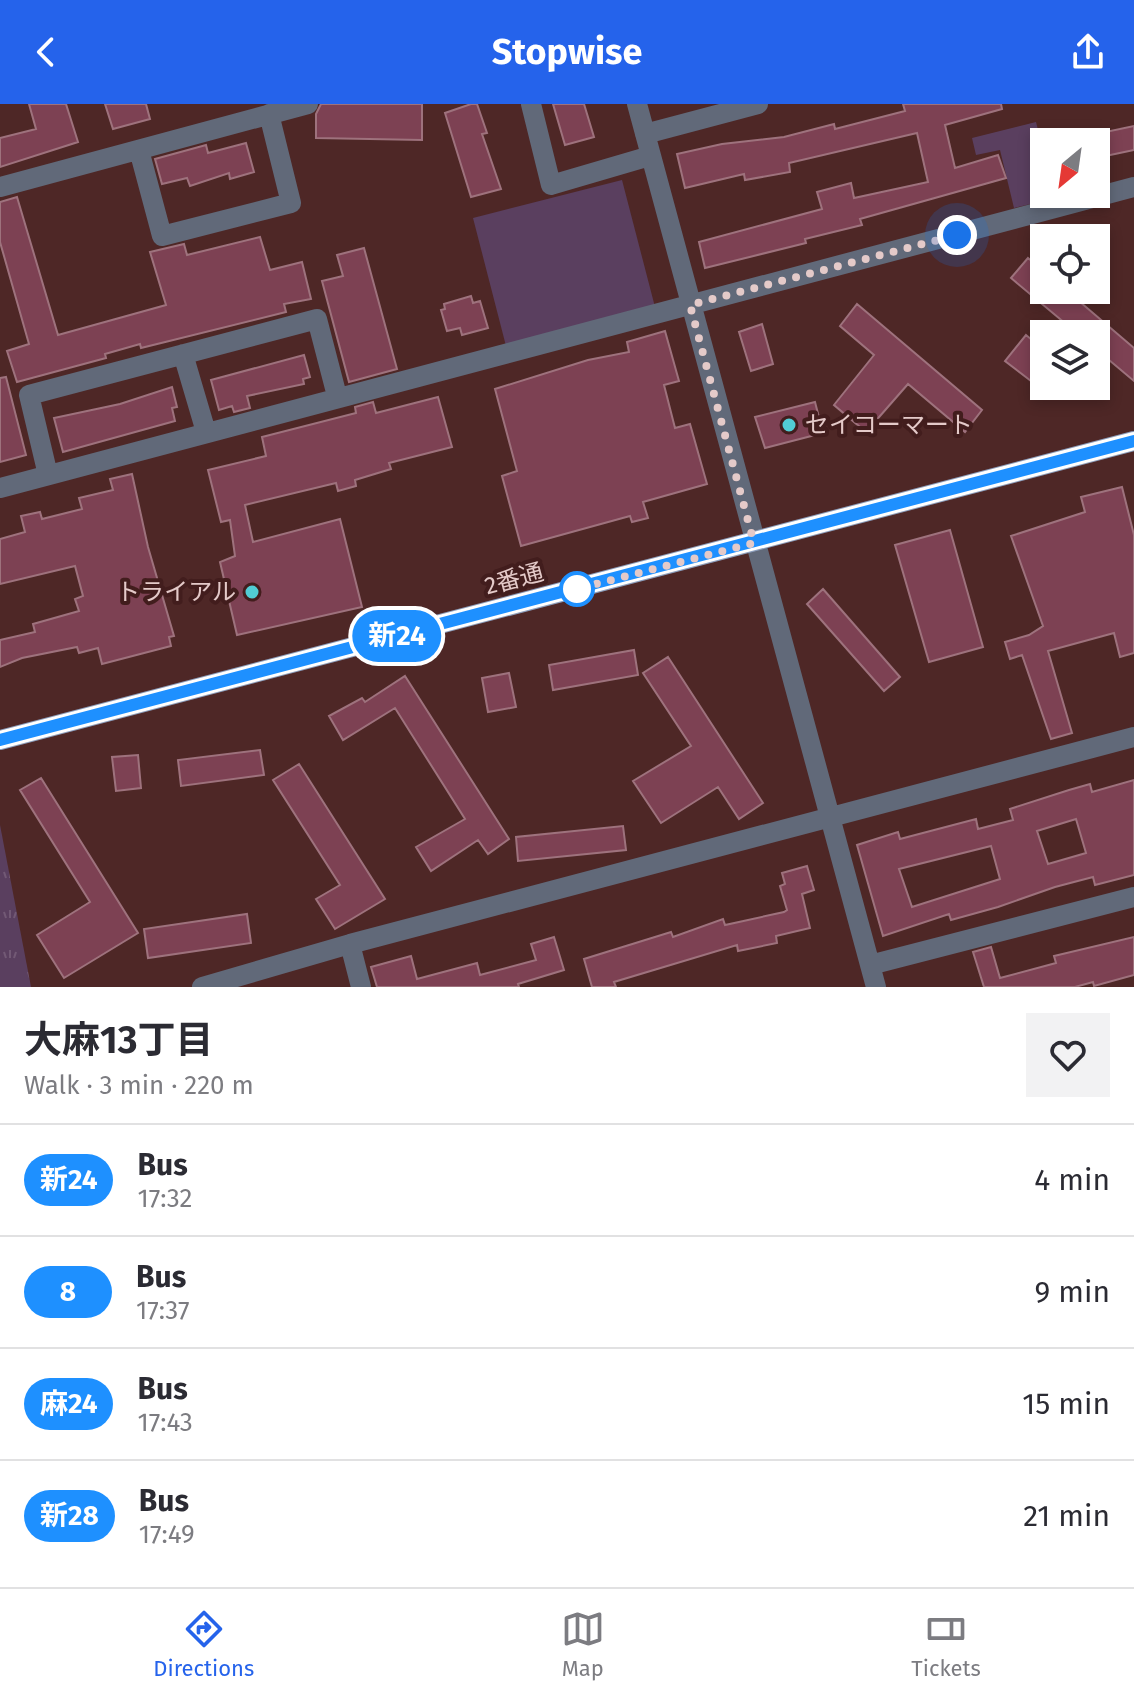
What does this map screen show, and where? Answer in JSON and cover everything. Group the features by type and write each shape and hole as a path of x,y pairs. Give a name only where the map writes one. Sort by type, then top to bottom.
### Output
{"main road":[{"name":"2番通","path":"0,740 1134,441"}],"street":[{"path":"0,187 308,104"},
{"path":"531,104 551,185 650,156"},
{"path":"637,104 828,819 876,987"},
{"path":"645,134 758,104"},
{"path":"139,150 162,236 291,203 269,114"},
{"path":"0,488 337,396 1134,187"},
{"path":"48,475 29,395 317,319 337,396"},
{"path":"183,354 206,432"},
{"path":"202,987 350,944 1134,737"},
{"path":"870,965 1134,897"},
{"path":"350,944 361,987"}],"green space":[{"path":"1036,122 1038,128 1030,128 1030,204 1014,208 1000,150 976,155 972,138"},
{"path":"622,180 655,307 506,346 473,218"},
{"path":"0,825 31,987 0,987"}],"building":[{"path":"29,104 66,104 78,142 0,167 0,138 36,129"},
{"path":"105,104 146,104 150,119 113,129"},
{"path":"321,104 422,104 422,140 316,138 316,114"},
{"path":"477,104 487,133 482,134 501,189 471,197 445,113"},
{"path":"553,104 584,104 594,137 565,145"},
{"path":"903,104 1001,104 1002,109 945,125 955,168 998,155 1006,178 860,219 862,225 805,239 806,243 705,268 699,242 822,209 817,192 851,183 854,198 928,182 917,133 789,163 790,172 745,180 744,174 685,188 677,154 722,144 784,137 834,124 835,129 905,111"},
{"path":"1134,126 1134,150 1110,155 1110,131"},
{"path":"246,143 254,172 230,179 229,173 190,186 187,178 162,184 155,159 206,145 208,153"},
{"path":"17,197 58,335 166,305 150,252 184,244 187,255 260,237 270,270 302,262 311,299 284,304 286,312 141,348 140,344 105,354 106,358 17,382 7,351 29,344 0,242 0,202"},
{"path":"364,248 397,369 349,382 322,281 343,276 337,255"},
{"path":"1028,258 1030,260 1030,294 1011,278"},
{"path":"471,296 473,303 480,301 488,328 462,335 460,328 447,331 441,310 445,309 444,304"},
{"path":"857,304 982,410 965,432 908,384 866,432 834,405 874,355 840,326"},
{"path":"1042,304 1082,304 1101,320 1061,320"},
{"path":"762,324 773,364 751,371 739,332"},
{"path":"1110,328 1134,348 1134,381 1110,361"},
{"path":"665,331 679,381 664,385 675,428 690,424 707,484 643,502 648,518 632,522 630,516 521,546 502,476 517,471 495,389 588,360 629,352 627,342"},
{"path":"1026,335 1030,338 1030,380 1005,361"},
{"path":"304,355 310,377 303,379 304,384 247,396 250,408 234,412 232,406 219,410 211,380"},
{"path":"6,377 26,455 0,462 0,378"},
{"path":"172,387 177,407 172,408 175,421 63,452 54,418 120,404"},
{"path":"438,397 452,447 389,463 391,469 355,480 356,486 338,491 336,483 245,505 253,542 340,519 362,607 237,635 220,562 235,556 230,520 221,522 208,470 266,456 262,437 356,413 355,407 373,402 376,413"},
{"name":"セイコーマート","path":"815,402 823,433 765,448 755,417"},
{"path":"132,474 148,547 174,636 169,637 171,646 102,664 98,648 79,653 77,647 22,658 0,667 0,640 35,632 33,624 79,611 75,599 83,596 75,566 0,584 0,539 25,532 21,516 40,512 42,519 82,509 79,498 113,490 110,479"},
{"path":"1122,487 1134,535 1134,653 1120,657 1114,633 1048,651 1072,733 1051,739 1022,655 1010,659 1005,642 1029,635 1043,626 1011,536 1085,512 1081,497"},
{"path":"950,530 983,647 929,662 895,545"},
{"path":"823,589 900,677 884,691 807,604"},
{"path":"634,650 638,675 553,690 549,665"},
{"path":"668,657 763,803 739,819 718,787 661,823 633,781 691,746 643,673"},
{"path":"509,673 516,707 488,712 482,678"},
{"path":"405,676 509,839 488,854 478,840 431,871 416,847 465,819 395,708 343,740 329,716 362,698 365,702"},
{"path":"260,750 264,775 181,786 178,760"},
{"path":"138,755 141,788 116,791 112,757"},
{"path":"299,764 385,899 335,929 316,899 340,885 273,780"},
{"path":"41,778 138,933 64,978 37,935 90,902 20,790"},
{"path":"1134,780 1134,875 1095,885 1093,877 951,920 949,914 883,936 857,845 898,832 900,839 976,819 978,829 1013,820 1010,809 1090,784 1092,792","holes":["1076,819 1086,853 1048,864 1037,831","991,846 1000,879 912,907 899,869"]},
{"path":"623,826 626,850 518,861 516,837"},
{"path":"807,866 814,890 802,894 810,928 776,936 777,943 738,951 737,945 614,982 616,987 592,987 584,959 671,932 673,937 723,919 725,925 784,912 787,910 780,886 785,884 782,873"},
{"path":"247,914 251,943 148,958 144,929"},
{"path":"554,937 564,970 518,984 519,987 377,987 371,967 411,956 417,979 477,963 480,975 536,960 531,944"},
{"path":"1134,937 1134,975 1094,986 1093,982 1075,987 984,987 973,952 991,947 1000,978 1056,963 1054,956"}],"bus line":[{"name":"新24","path":"0,740 1134,441"}],"place":[{"name":"セイコーマート","path":"789,425"},
{"name":"トライアル","path":"252,592"}],"route":[{"path":"577,589 573,590 754,543 690,305 957,235"}]}
